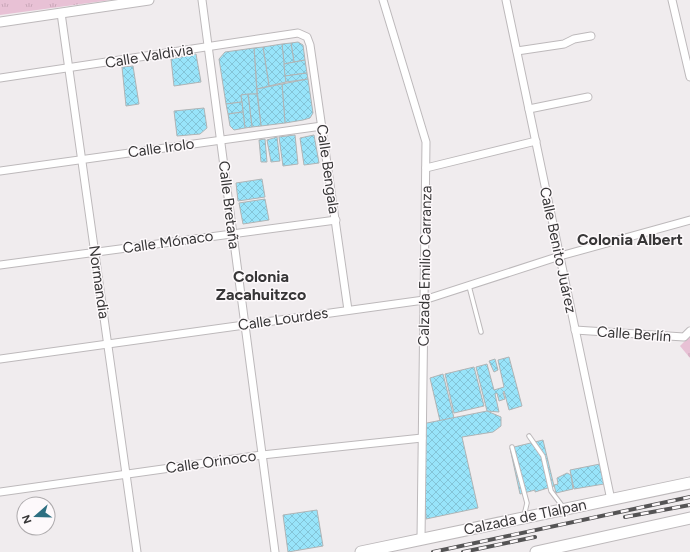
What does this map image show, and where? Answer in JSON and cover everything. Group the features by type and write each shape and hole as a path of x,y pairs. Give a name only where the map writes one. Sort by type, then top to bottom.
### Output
{"highway":[{"name":"Calzada de Tlalpan","path":"361,552 690,483"},
{"path":"536,552 690,518"}],"main road":[{"path":"0,22 149,0"}],"street":[{"name":"Calle Bretaña","path":"202,0 275,552"},
{"name":"Calzada Emilio Carranza","path":"383,0 426,142 420,539"},
{"name":"Calle Benito Juárez","path":"506,0 611,500"},
{"path":"672,0 690,77"},
{"name":"Normandia","path":"61,12 137,552"},
{"name":"Calle Valdivia","path":"0,78 70,69 298,33"},
{"name":"Calle Bengala","path":"298,33 307,37 310,45 348,310"},
{"path":"517,51 564,44 574,39 591,36"},
{"path":"529,109 588,97"},
{"name":"Calle Irolo","path":"0,171 322,126"},
{"path":"426,168 536,142"},
{"name":"Calle Mónaco","path":"0,265 336,220"},
{"name":"Calle Lourdes","path":"0,359 424,300 560,256 690,220"},
{"name":"Calle Berlín","path":"575,330 684,337 690,331"},
{"name":"Calle Orinoco","path":"0,492 262,455 422,438"}],"lane":[{"path":"469,285 481,332"},
{"path":"529,436 543,456 551,490 565,509"},
{"path":"512,447 527,504 524,518"}],"green space":[{"path":"0,0 111,0 0,15"},
{"path":"690,336 690,358 680,346"}],"building":[{"path":"298,42 303,45 305,60 294,62 291,43"},
{"path":"291,43 294,62 284,64 282,44"},
{"path":"282,44 286,82 269,86 263,47"},
{"path":"263,47 269,86 257,89 254,48"},
{"path":"254,48 257,94 241,95 242,102 226,104 219,59 225,52"},
{"path":"196,54 201,82 174,86 171,59"},
{"path":"305,60 307,73 285,76 284,64"},
{"path":"133,66 139,104 126,106 122,67"},
{"path":"307,73 308,79 286,82 285,76"},
{"path":"308,79 313,113 310,118 285,123 282,84"},
{"path":"282,84 285,123 261,126 257,89"},
{"path":"248,94 257,94 261,126 252,127"},
{"path":"248,94 252,127 245,128 241,95"},
{"path":"242,102 243,112 228,114 226,104"},
{"path":"204,108 207,128 200,134 177,136 174,111"},
{"path":"243,112 245,128 234,130 230,126 228,114"},
{"path":"295,135 298,164 283,166 279,137"},
{"path":"314,135 319,163 304,165 300,138"},
{"path":"277,137 280,161 271,162 267,140"},
{"path":"265,139 267,162 261,162 259,140"},
{"path":"262,179 265,197 238,201 236,183"},
{"path":"265,199 269,220 243,224 239,203"},
{"path":"509,357 522,406 509,410 504,391 505,399 499,401 497,393 495,394 499,412 487,411 476,367 487,364 494,390 504,387 498,360"},
{"path":"495,359 498,370 494,372 489,361"},
{"path":"474,367 484,406 454,413 445,374"},
{"path":"443,374 454,418 440,421 430,378"},
{"path":"487,411 501,417 501,426 493,432 462,437 478,508 426,519 422,424"},
{"path":"543,440 554,486 535,492 535,490 520,494 510,448"},
{"path":"600,464 604,484 574,489 570,470"},
{"path":"567,473 571,475 573,489 556,493 554,485 558,484 557,478"},
{"path":"317,510 323,546 288,552 283,515"}],"railway":[{"path":"433,552 690,497"},
{"path":"625,517 690,505"},
{"path":"463,552 535,537"}],"district":[{"name":"Colonia Albert","path":"630,239"},
{"name":"Colonia Zacahuitzco","path":"261,285"}]}
